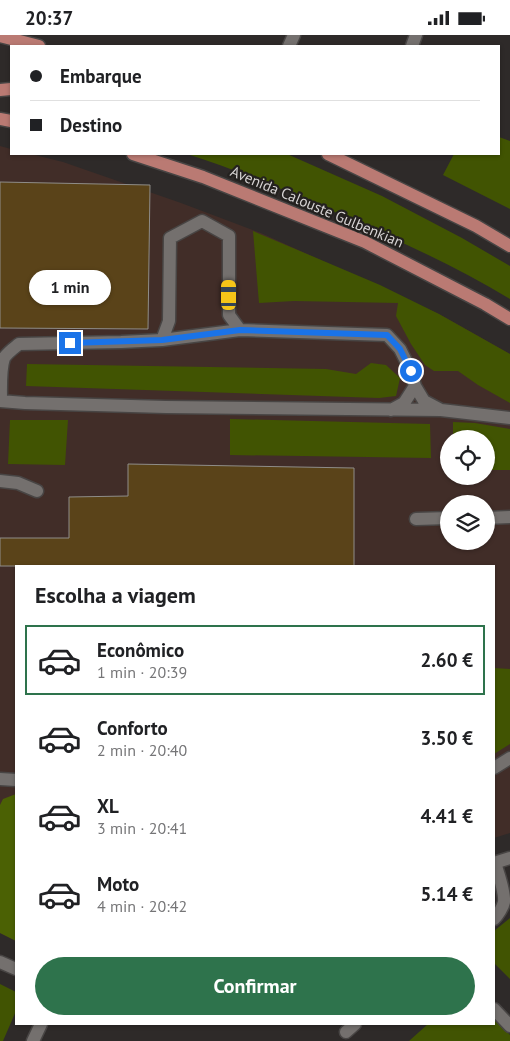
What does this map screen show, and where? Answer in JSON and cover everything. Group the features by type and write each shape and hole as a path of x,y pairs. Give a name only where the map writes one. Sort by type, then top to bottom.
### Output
{"main road":[{"path":"0,38 10,45"},
{"path":"0,38 34,45"},
{"name":"Avenida Calouste Gulbenkian","path":"136,155 204,177 365,242 485,304 510,319"},
{"path":"330,155 476,226 510,246"}],"street":[{"path":"162,340 169,321 170,238 202,221 229,236 229,315 240,330"},
{"path":"441,410 424,401 415,386 411,371 400,349 387,335 240,330 162,340 111,343 19,344 5,356 1,365 0,401 166,407 441,410 510,418"},
{"path":"391,410 404,403 415,386"},
{"path":"0,481 18,483 37,491"},
{"path":"495,518 510,517"},
{"path":"416,519 440,518"},
{"path":"495,767 510,758"},
{"path":"0,779 15,780"},
{"path":"495,863 510,858"},
{"path":"495,866 502,886 504,902 495,918"},
{"path":"0,962 15,969"},
{"path":"495,1010 510,1027"},
{"path":"33,1041 41,1025"}],"shaded area":[{"path":"0,146 10,149 10,155 35,155 63,162 261,233 439,314 510,354 510,833 495,838 495,565 15,565 15,940 0,933"}],"green space":[{"path":"500,137 510,141 510,209 443,175 453,155 500,155"},
{"path":"190,155 289,155 382,196 462,238 510,266 510,299 451,266 411,247 310,201 229,168"},
{"path":"253,231 380,285 439,314 510,354 510,403 458,371 434,371 425,365 396,316 398,303 294,301 259,303"},
{"path":"371,363 386,365 400,378 396,396 379,398 26,386 27,364 326,369 356,374"},
{"path":"230,419 430,424 431,458 230,455"},
{"path":"10,420 68,420 65,465 8,464"},
{"path":"453,422 475,423 510,429 510,470 495,470 495,430 453,430"},
{"path":"495,668 510,669 510,744 495,753"},
{"path":"15,794 15,940 0,933 0,805 3,799"},
{"path":"510,918 510,979 495,964 495,930"},
{"path":"0,984 15,992 15,1013 3,1041 0,1041"},
{"path":"495,1018 510,1035 510,1041 409,1041 427,1025 495,1025"}],"building":[{"path":"0,182 150,185 148,329 0,328"},
{"path":"128,464 354,468 354,565 0,566 0,538 69,538 69,497 128,496"}],"route":[{"path":"70,343 162,340 240,330 387,335 400,349 411,371"}]}
